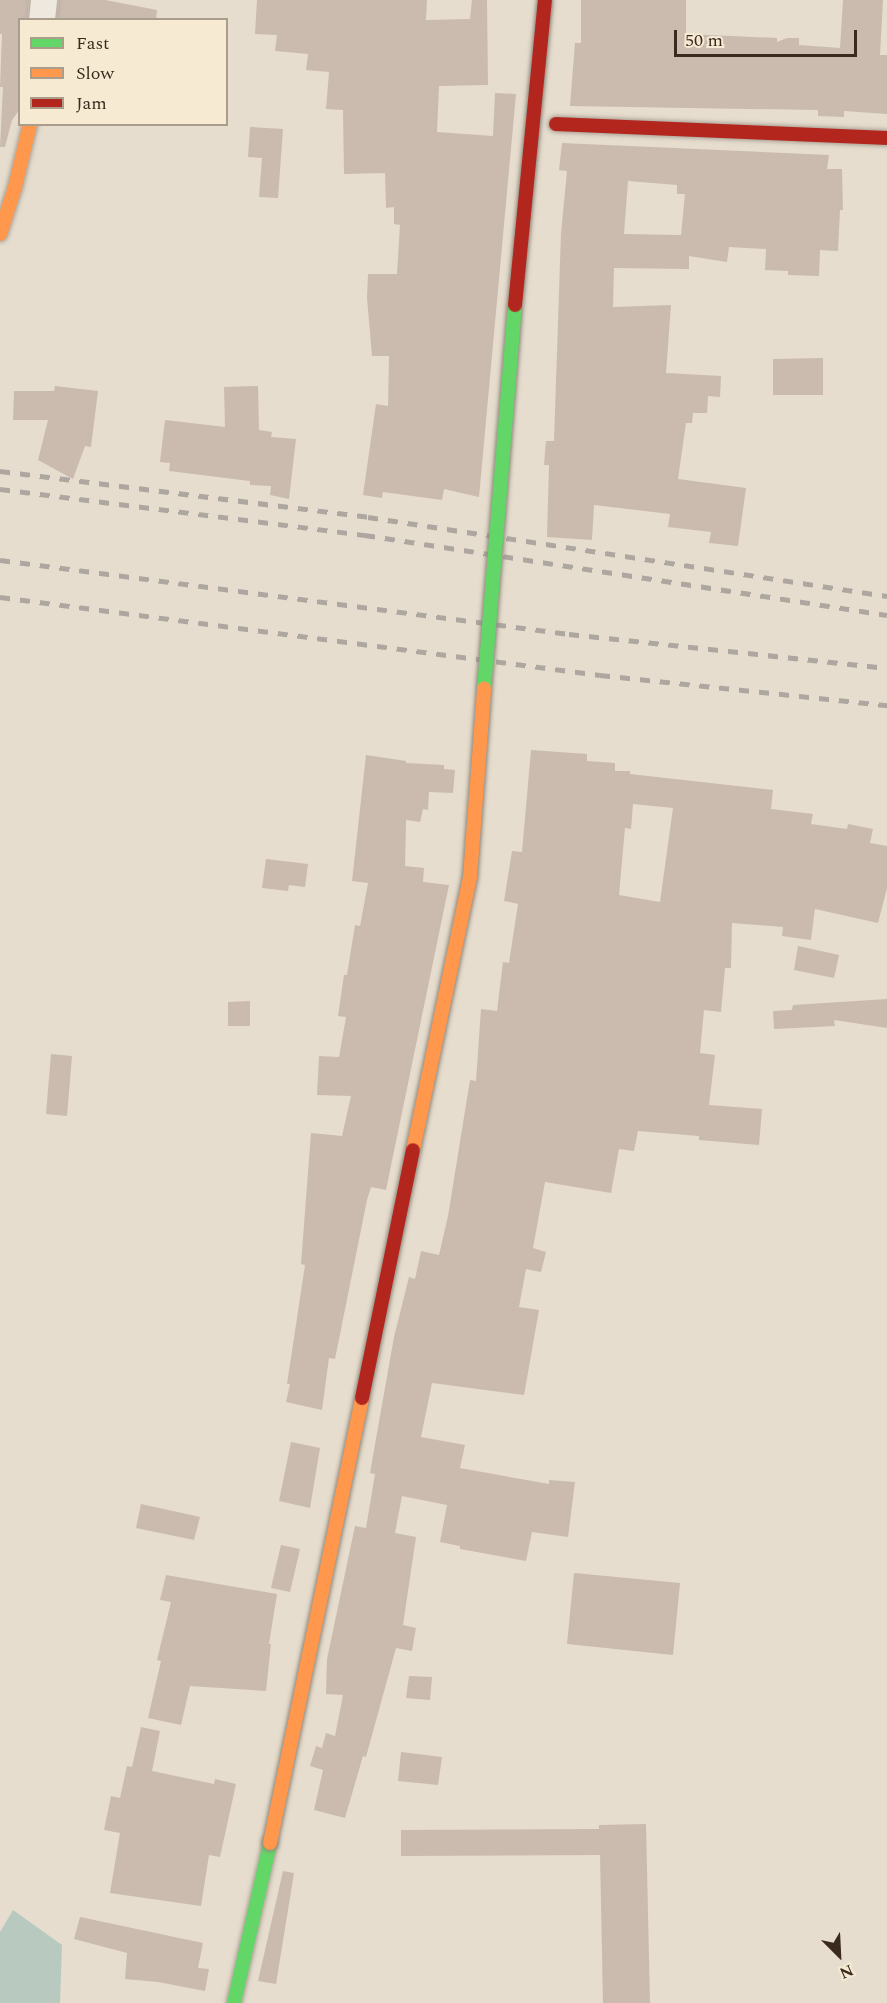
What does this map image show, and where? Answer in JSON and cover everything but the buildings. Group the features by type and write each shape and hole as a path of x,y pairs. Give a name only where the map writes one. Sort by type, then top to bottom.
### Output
{"main road":[{"path":"234,2003 270,1843 470,877 502,452 529,148 545,0"},
{"path":"556,124 887,138"},
{"path":"0,234 29,126"}],"street":[{"path":"42,18 44,0"}],"shaded area":[{"path":"13,1910 62,1945 60,2003 0,2003 0,1932"}],"railway":[{"path":"0,471 368,517 887,596"},
{"path":"0,489 365,535 887,615"},
{"path":"0,560 569,634 887,668"},
{"path":"0,597 600,675 887,705"}],"traffic: fast":[{"path":"484,689 515,305"},
{"path":"234,2003 270,1843"}],"traffic: slow":[{"path":"0,234 15,187 30,126"},
{"path":"413,1150 470,877 484,689"},
{"path":"270,1843 362,1398"}],"traffic: jam":[{"path":"515,305 545,0"},
{"path":"556,124 887,138"},
{"path":"362,1398 413,1150"}]}
